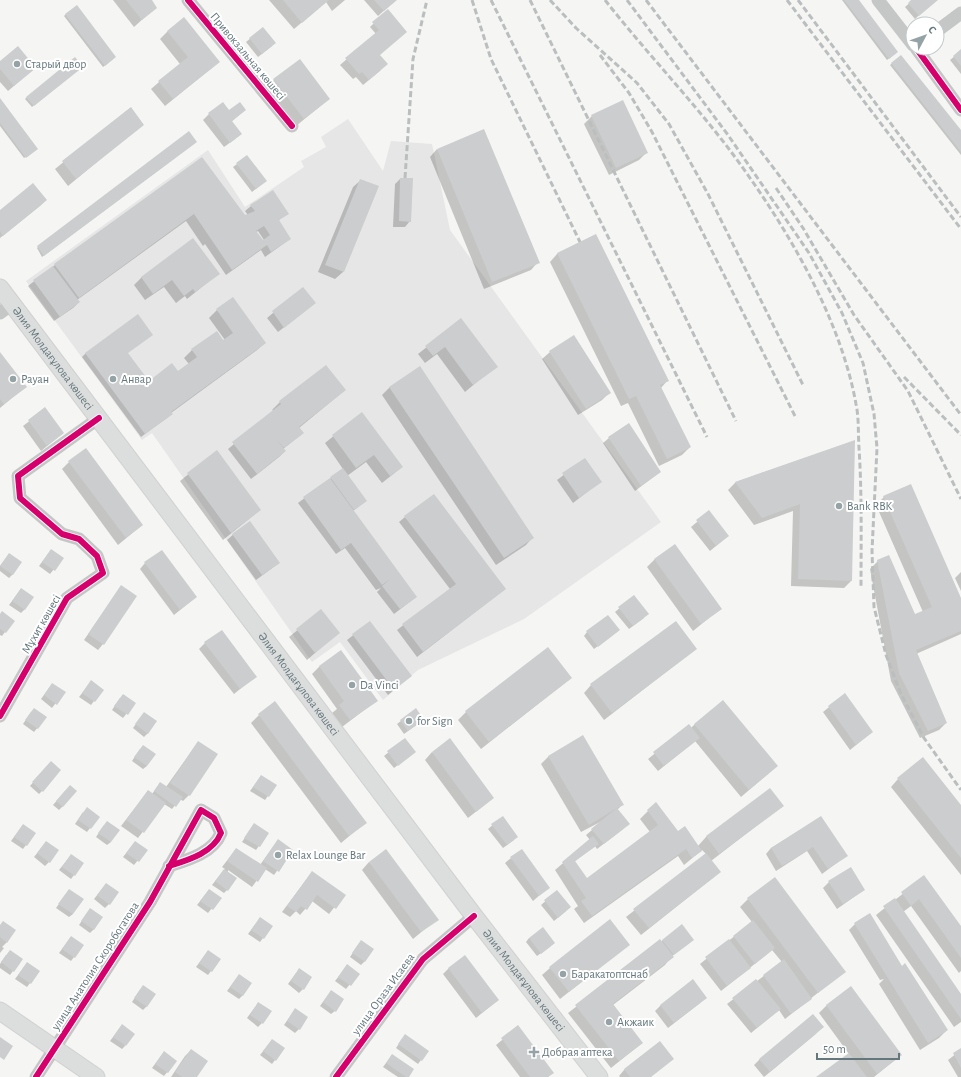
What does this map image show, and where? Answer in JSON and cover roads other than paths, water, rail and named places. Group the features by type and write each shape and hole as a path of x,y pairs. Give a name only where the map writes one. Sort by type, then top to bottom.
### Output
{"main road":[{"name":"Әлия Молдағұлова көшесі","path":"0,288 6,308 99,418 474,916 600,1077"},
{"path":"0,1012 96,1077"}],"street":[{"name":"Привокзальная көшесі","path":"188,0 292,126"},
{"path":"878,0 905,34"},
{"path":"945,25 961,13"},
{"path":"922,56 961,110"},
{"name":"Мұхит көшесі","path":"0,716 67,598 103,573 97,556 79,539 62,534 20,498 18,476 99,418"},
{"name":"улица Анатолия Скоробогатова","path":"36,1077 150,902 169,866"},
{"name":"улица Ораза Исаева","path":"336,1077 423,959 474,916"}],"railway":[{"path":"405,178 413,59 427,0"},
{"path":"472,0 491,59 580,242"},
{"path":"491,0 707,437"},
{"path":"530,0 736,421"},
{"path":"550,0 576,28 637,83 669,124 708,194 804,387"},
{"path":"605,0 729,149 789,238 823,303 837,337 848,370 857,409 861,483 861,588"},
{"path":"627,0 728,135 809,253 842,313 863,363 874,414 877,448 872,551 874,607 886,655 901,694 924,738 961,790"},
{"path":"646,0 961,415"},
{"path":"787,0 961,229"},
{"path":"798,0 961,217"},
{"path":"600,55 629,93 652,132 795,416"},
{"path":"776,188 803,228 854,315 908,391 961,499"},
{"path":"904,377 961,435"}],"place":[{"name":"Старый двор","path":"17,64"},
{"name":"Рауан","path":"13,379"},
{"name":"Анвар","path":"113,379"},
{"name":"Bank RBK","path":"839,506"},
{"name":"Da Vinci","path":"352,685"},
{"name":"for Sign","path":"409,721"},
{"name":"Relax Lounge Bar","path":"278,855"},
{"name":"Баракатоптснаб","path":"563,974"},
{"name":"Акжаик","path":"609,1022"},
{"name":"Добрая аптека","path":"534,1052"}]}
